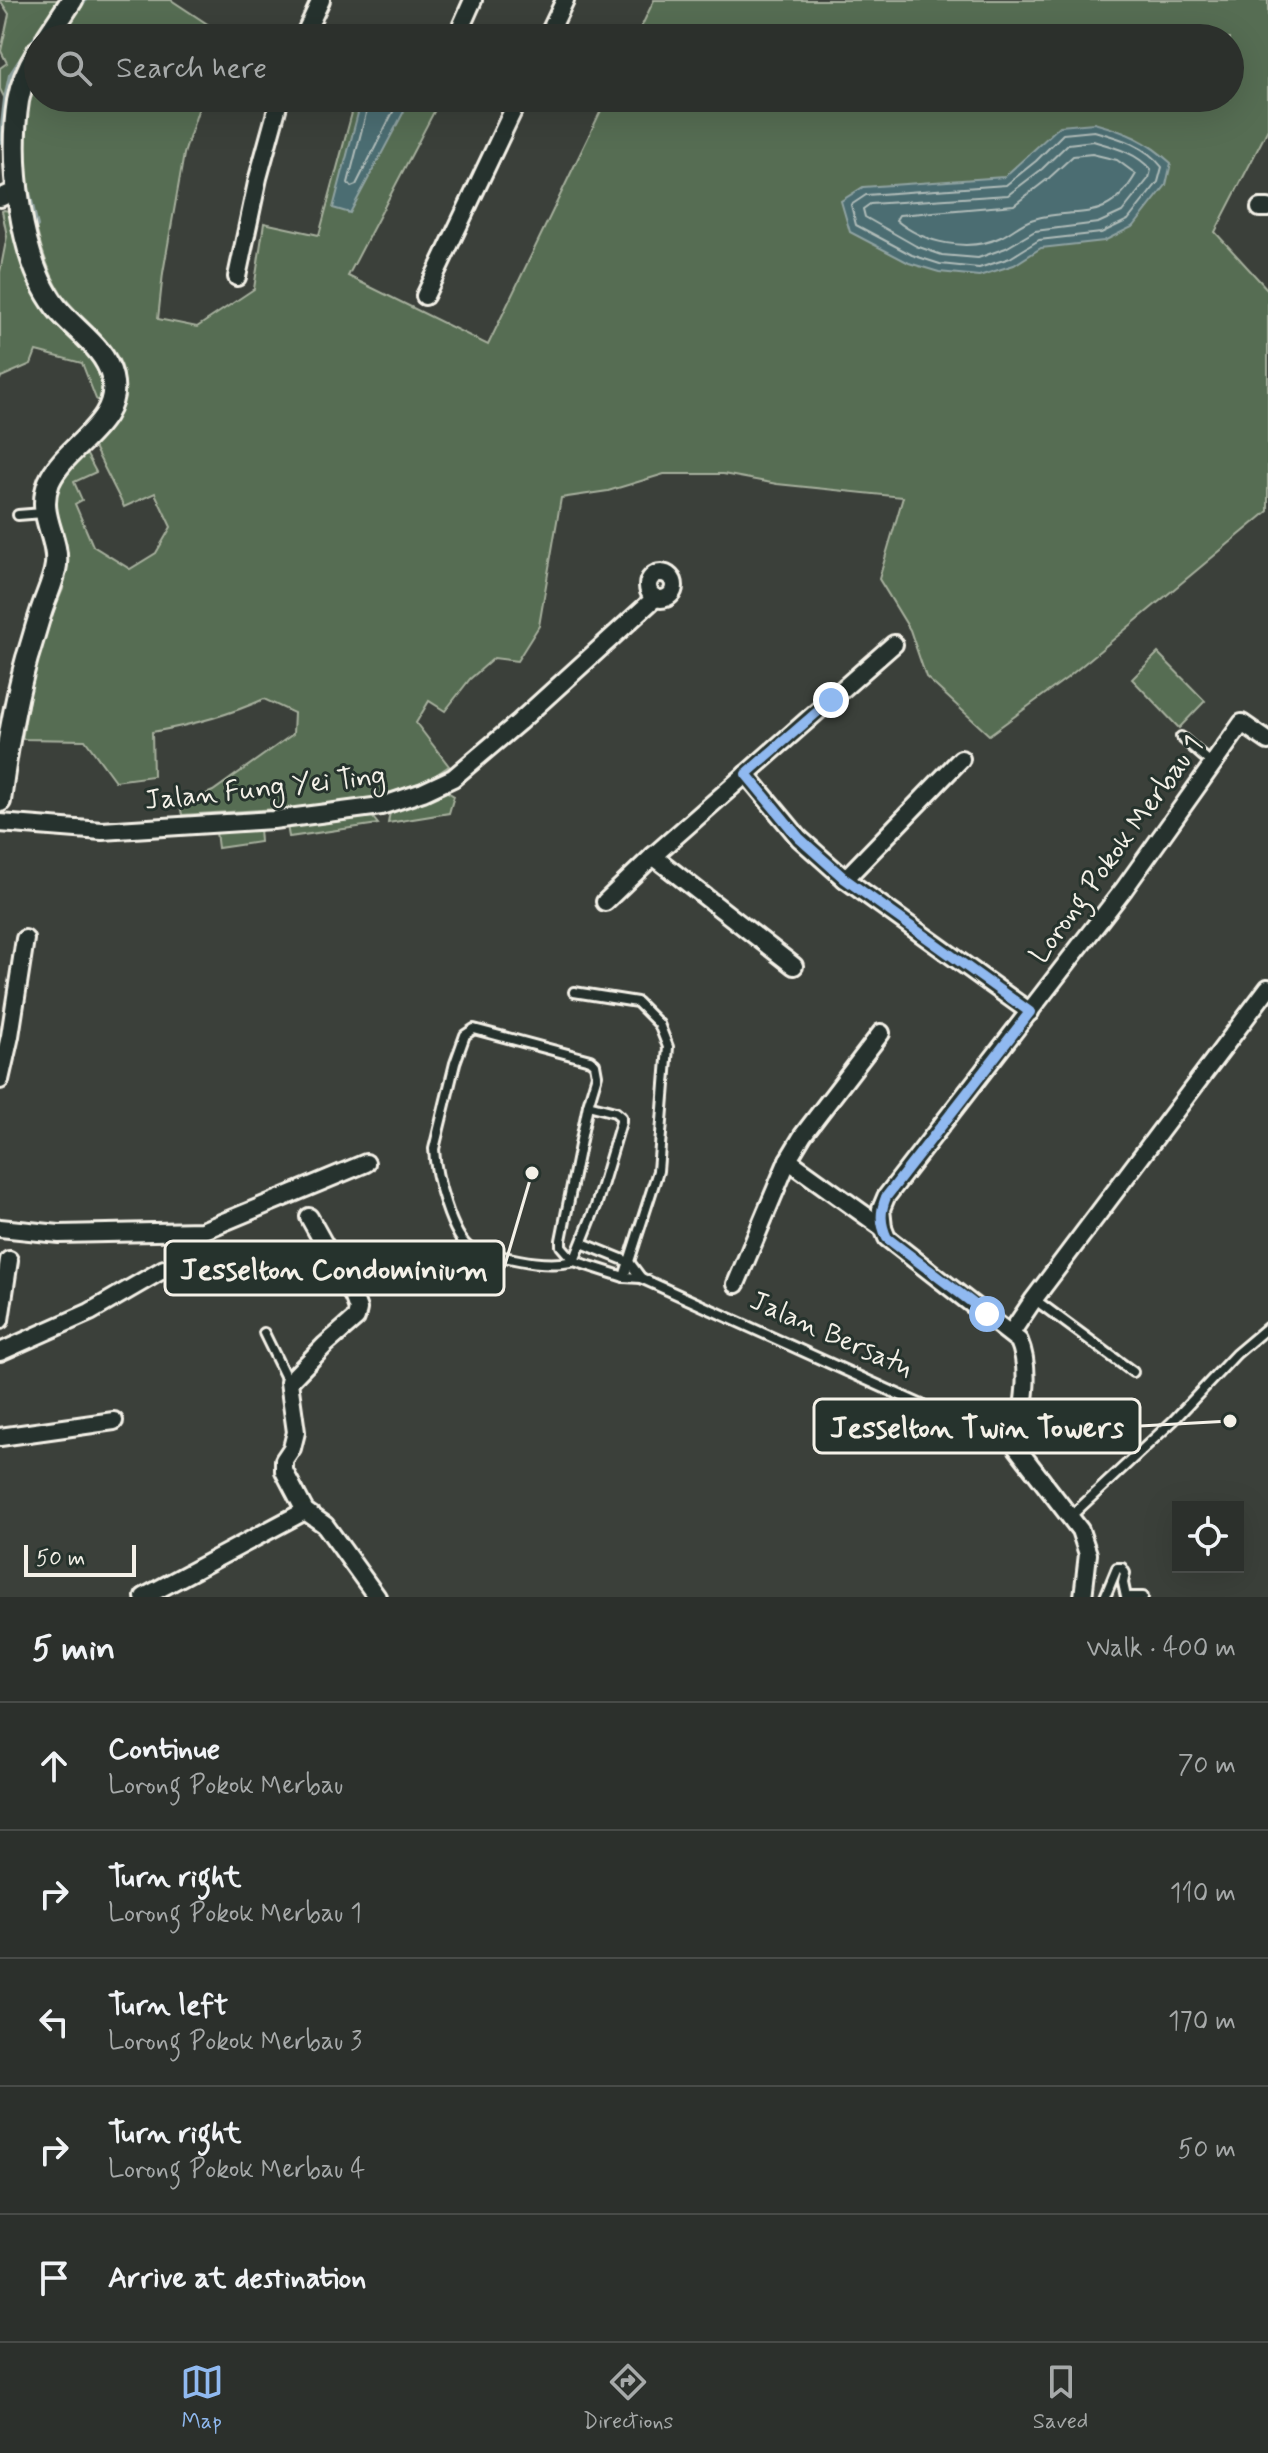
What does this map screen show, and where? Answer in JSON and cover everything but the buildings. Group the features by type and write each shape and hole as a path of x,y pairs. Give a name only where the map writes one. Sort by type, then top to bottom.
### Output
{"street":[{"path":"56,24 72,0"},
{"path":"310,24 321,0"},
{"path":"462,24 473,0"},
{"path":"554,24 565,0"},
{"path":"0,801 8,738 26,663 57,563 44,513 50,481 65,459 105,418 114,391 112,375 101,354 56,306 37,273 8,194 18,100 24,80"},
{"path":"237,277 258,178 276,112"},
{"path":"425,296 512,112"},
{"name":"Jalan Fung Yei Ting","path":"0,823 102,831 273,820 381,806 423,792 453,778 655,598"},
{"path":"605,902 894,644"},
{"name":"Lorong Pokok Merbau 1","path":"883,1228 881,1209 886,1197 1124,889 1242,723 1268,741"},
{"path":"845,879 961,759"},
{"path":"746,774 799,838 845,879 1030,1012"},
{"path":"653,856 794,966"},
{"path":"0,1080 25,939"},
{"path":"1011,1333 1268,988"},
{"path":"736,1284 788,1160 803,1135 881,1033"},
{"path":"788,1160 883,1228 887,1238 1019,1341 1024,1352 1026,1373 1017,1448"},
{"path":"0,1228 59,1234 202,1231 366,1163"},
{"path":"309,1217 358,1309 356,1318 349,1326 325,1345 289,1382 296,1432 292,1448 284,1460 284,1471 305,1511 325,1525 377,1597"},
{"path":"0,1320 9,1260"},
{"path":"0,1352 90,1312 164,1269"},
{"path":"0,1437 114,1421"},
{"name":"Jalan Bersatu","path":"1017,1448 1080,1530 1088,1554 1083,1597"},
{"path":"144,1597 305,1511"}],"lane":[{"path":"18,515 44,513"},
{"path":"1181,737 1213,764"},
{"path":"574,992 637,1002 659,1024 668,1047 658,1171 624,1277"},
{"name":"Jalan Bersatu","path":"588,1105 597,1075 595,1064 590,1060 474,1029 465,1035 434,1149 443,1191 456,1231 465,1246 532,1261 574,1261 624,1277 641,1278 1017,1448"},
{"path":"588,1105 615,1112 621,1117 621,1122 596,1206 574,1261 561,1246 561,1240 588,1105"},
{"path":"582,1243 629,1262"},
{"name":"Jalan Bersatu","path":"629,1262 641,1278"},
{"path":"1034,1299 1133,1372"},
{"path":"1071,1516 1173,1421 1236,1354 1268,1327"},
{"path":"264,1333 289,1382"},
{"path":"1105,1597 1117,1568 1122,1568 1125,1573 1123,1583 1128,1597 1143,1597"}],"green space":[{"path":"0,0 60,0 44,24 24,24 24,54 10,75 5,99 0,89 0,68 7,63 1,51 9,14"},
{"path":"86,0 171,0 207,24 69,24"},
{"path":"654,0 1268,0 1268,129 1215,232 1268,290 1268,511 1067,678 989,735 926,677 910,630 879,579 903,497 777,484 723,474 664,474 608,491 561,498 539,626 517,661 494,658 470,679 445,711 429,701 416,723 449,766 415,789 357,804 182,815 180,805 213,791 293,734 294,713 264,699 209,719 152,732 153,776 115,781 85,740 22,739 33,675 63,589 67,562 54,515 56,483 80,453 87,455 96,472 74,482 82,500 75,504 93,546 130,569 156,553 171,527 155,493 124,507 94,447 94,441 120,398 123,370 113,350 69,303 51,274 41,247 28,184 27,112 198,112 184,154 158,319 197,327 254,289 264,223 319,235 352,112 434,112 348,276 488,345 600,112 1244,112 1244,24 643,24"},
{"path":"4,210 13,212 26,251 106,368 105,406 96,399 82,363 36,351 31,364 0,380 0,272 7,236"},
{"path":"1158,653 1205,701 1179,728 1132,679"},
{"path":"444,790 454,796 449,813 388,823 390,812"},
{"path":"370,814 378,824 289,837 287,825"},
{"path":"259,828 260,842 218,848 216,832"}],"water":[{"path":"358,112 404,112 350,213 333,208"},
{"path":"1094,123 1135,138 1171,163 1166,185 1134,226 1104,241 1041,248 1014,265 979,276 939,272 909,263 850,232 841,201 863,187 1004,177 1060,126"}],"waterway":[{"path":"44,24 60,0"},
{"path":"69,24 85,0"},
{"path":"0,142 10,75 24,54"},
{"path":"28,188 37,226"},
{"path":"45,470 56,454"}],"place":[{"name":"Jesselton Condominium","path":"532,1173"},
{"name":"Jesselton Twin Towers","path":"1230,1421"}],"route":[{"path":"831,700 746,774 799,838 845,879 1030,1012 886,1197 881,1209 887,1238 987,1314"}]}
